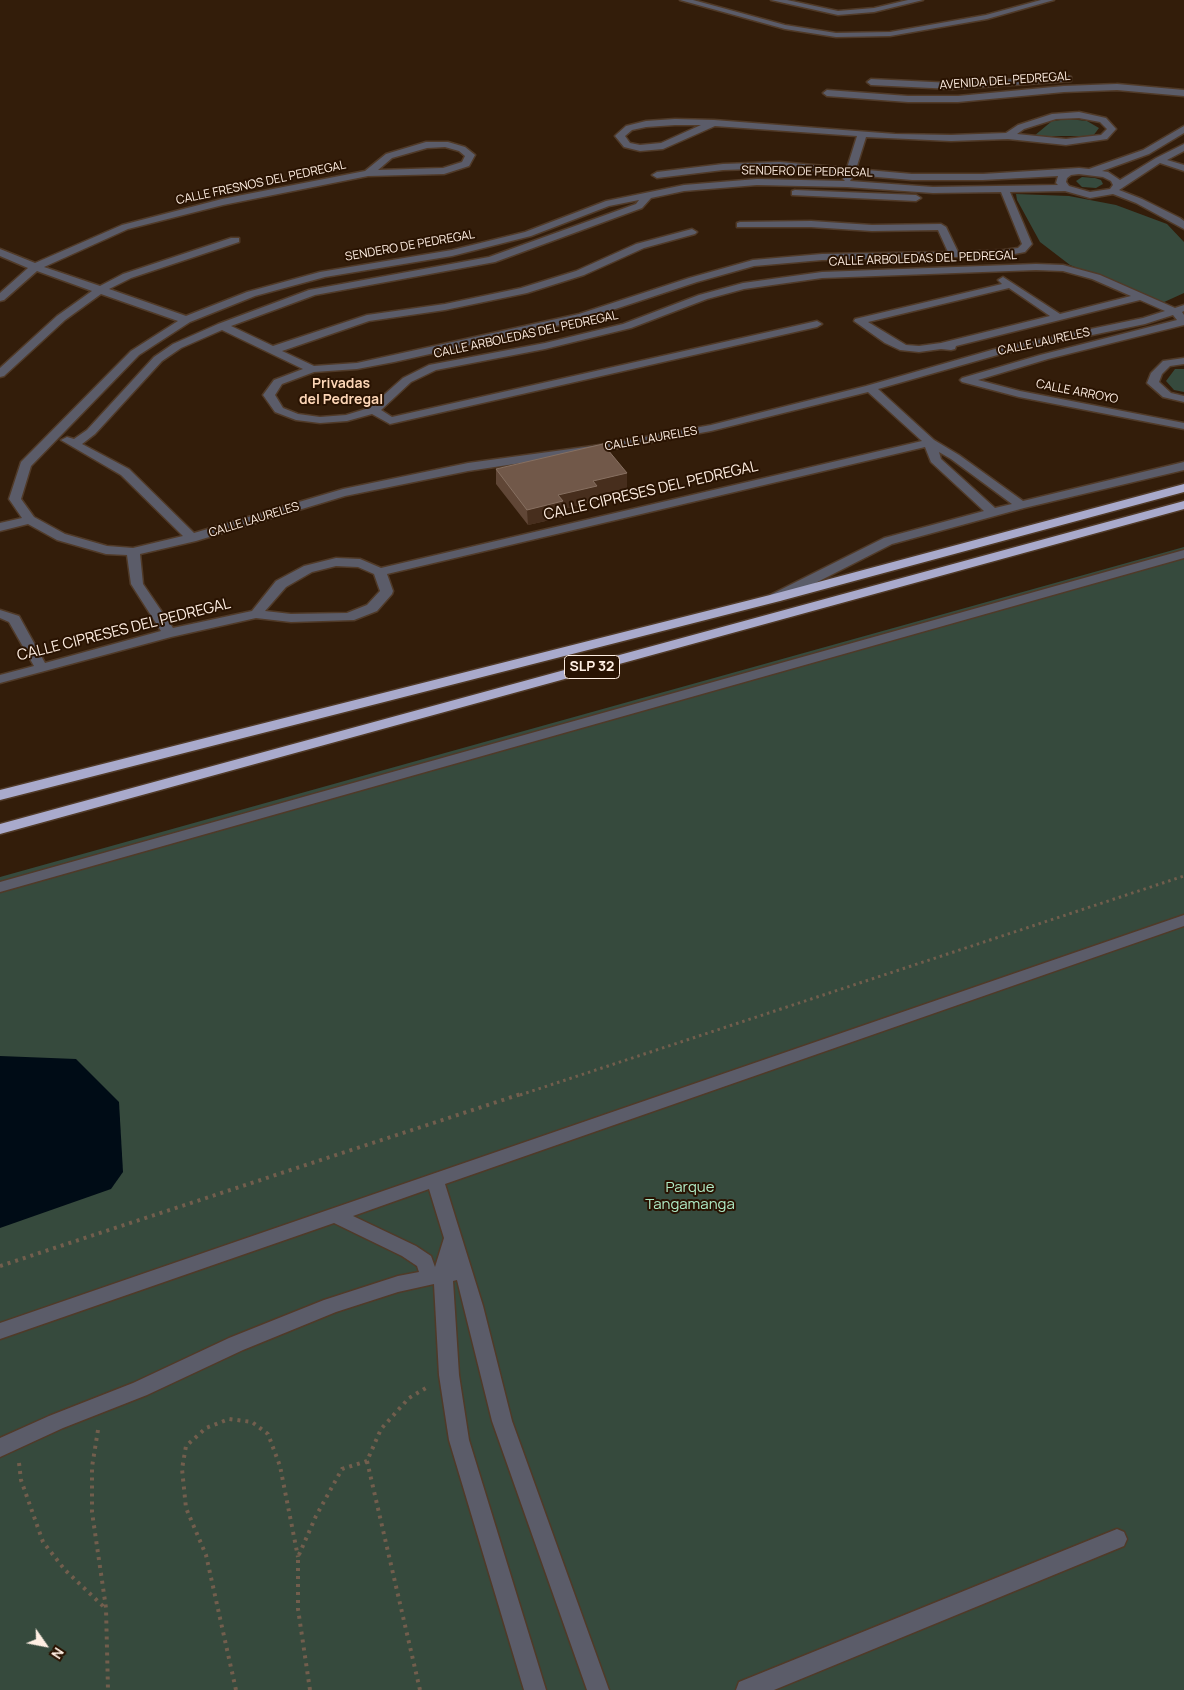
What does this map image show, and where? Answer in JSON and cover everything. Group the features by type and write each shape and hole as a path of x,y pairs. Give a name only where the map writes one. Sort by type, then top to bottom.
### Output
{"highway":[{"name":"SLP 32","path":"0,795 775,598 1184,488"},
{"name":"SLP 32","path":"0,829 1184,505"}],"street":[{"path":"684,0 785,27 836,34 890,34 987,17 1050,0"},
{"path":"775,0 838,13 874,10 918,0"},
{"name":"AVENIDA DEL PEDREGAL","path":"871,82 952,86 1081,78"},
{"name":"AVENIDA DEL PEDREGAL","path":"827,93 908,99 958,99 1117,86 1184,93"},
{"path":"714,123 663,146 640,148 627,145 620,136 629,128 646,124 714,123 862,135 950,138 1008,136 1075,141 1104,137 1112,129 1103,120 1079,114 1055,116 1021,127 1008,136"},
{"path":"657,175 723,167 780,165 912,177 983,177 1092,171 1130,159 1160,145 1184,129"},
{"path":"844,195 862,135"},
{"name":"CALLE FRESNOS DEL PEDREGAL","path":"0,298 35,267 126,227 222,202 368,173 444,171 466,164 470,155 462,149 445,144 426,145 389,156 368,173"},
{"path":"1160,145 1180,149"},
{"path":"1116,188 1159,160 1180,149"},
{"path":"1159,160 1184,168"},
{"path":"1092,171 1105,174 1114,179 1116,188 1177,220 1184,226"},
{"path":"1066,188 1061,183 1062,178 1068,173"},
{"path":"909,188 912,177"},
{"name":"SENDERO DE PEDREGAL","path":"30,520 15,498 25,465 135,353 186,320 251,294 324,274 452,253 528,234 606,204 684,188 847,184 909,188 933,194 1066,188 1090,195 1116,188"},
{"path":"754,186 844,195 933,194 972,199"},
{"name":"CALLE ARBOLEDAS DEL PEDREGAL","path":"1005,190 1027,244 1021,250 1004,253 955,255 822,256 753,263 693,280 582,317 394,359 357,366 312,369 278,382 269,395 279,410 296,417 320,420 346,418 373,410 407,380 433,367 545,346 626,326 703,297 743,286 822,275 1036,267 1063,268 1096,277 1140,297 1180,310 1184,322"},
{"path":"74,444 91,432 158,359 177,346 222,326 313,292 491,260 540,244 639,206 649,195"},
{"path":"606,204 616,215"},
{"path":"740,225 811,224 872,228 941,227 955,255"},
{"path":"273,350 367,318 446,308 523,291 580,273 640,246 692,232"},
{"path":"528,234 540,244"},
{"path":"0,374 61,318 100,290 128,276 235,240"},
{"path":"0,252 35,267 186,320"},
{"path":"452,253 463,265"},
{"path":"364,267 378,279"},
{"path":"990,269 1010,285 1060,318"},
{"name":"CALLE ARROYO","path":"1010,285 859,321 889,341 904,348 919,350 942,346 1044,357"},
{"path":"251,294 276,306"},
{"path":"942,346 1140,297"},
{"name":"CALLE LAURELES","path":"30,520 61,537 106,550 133,552 192,538 344,493 468,468 607,447 711,428 870,388 999,351 1145,321 1180,310"},
{"path":"1044,357 1184,322"},
{"path":"373,410 390,421 817,324"},
{"path":"222,326 312,369"},
{"path":"135,353 158,359"},
{"name":"CALLE ARROYO","path":"1044,357 966,380 1019,394 1184,426"},
{"path":"1184,361 1167,363 1157,373 1152,383 1167,395 1184,399"},
{"path":"870,388 930,442 955,457 1021,505"},
{"path":"56,434 124,472 192,538"},
{"path":"930,442 935,460 994,513"},
{"name":"CALLE CIPRESES DEL PEDREGAL","path":"0,679 168,634 256,614 291,618 350,617 372,608 387,591 380,572 930,442"},
{"path":"775,598 888,541 1021,505 1184,466"},
{"path":"0,527 30,520"},
{"path":"133,552 137,584 168,634"},
{"path":"0,887 1184,554"},
{"path":"256,614 281,584 308,570 336,562 360,563 380,572"},
{"path":"0,614 14,618 41,667"},
{"path":"0,1331 1184,920"},
{"path":"435,1181 474,1306 502,1420 598,1690"},
{"path":"336,1215 355,1226 409,1250 424,1261 436,1275"},
{"path":"453,1237 436,1275 459,1440 535,1690"},
{"path":"8,1444 56,1422 140,1389 236,1344 331,1306 398,1284 463,1271"},
{"path":"747,1690 1118,1539"}],"path":[{"path":"0,1266 1184,876"},
{"path":"420,1690 367,1461 381,1429 409,1398 449,1375"},
{"path":"108,1401 99,1423 92,1476 92,1512 106,1608 108,1690"},
{"path":"236,1690 206,1555 186,1508 182,1468 186,1446 206,1428 229,1419 252,1422 268,1434 280,1466 298,1557 298,1609 310,1690"},
{"path":"8,1444 43,1542 65,1570 106,1608"},
{"path":"298,1557 316,1516 342,1469 367,1461"}],"green space":[{"path":"1069,119 1087,121 1099,128 1093,136 1034,136 1052,121"},
{"path":"1082,177 1101,180 1103,184 1096,188 1082,187 1076,181"},
{"path":"1016,194 1069,196 1116,205 1167,224 1184,242 1184,293 1162,303 1070,265 1040,242 1017,200"},
{"path":"1175,369 1184,369 1184,392 1174,390 1166,381"},
{"name":"Parque Tangamanga","path":"1184,547 1184,1690 0,1690 0,877"}],"shaded area":[{"path":"0,1056 76,1059 119,1102 123,1172 111,1189 0,1228"}],"building":[{"path":"603,444 627,473 593,481 597,486 558,495 563,501 527,510 496,469"}],"district":[{"name":"Privadas del Pedregal","path":"341,392"}]}
